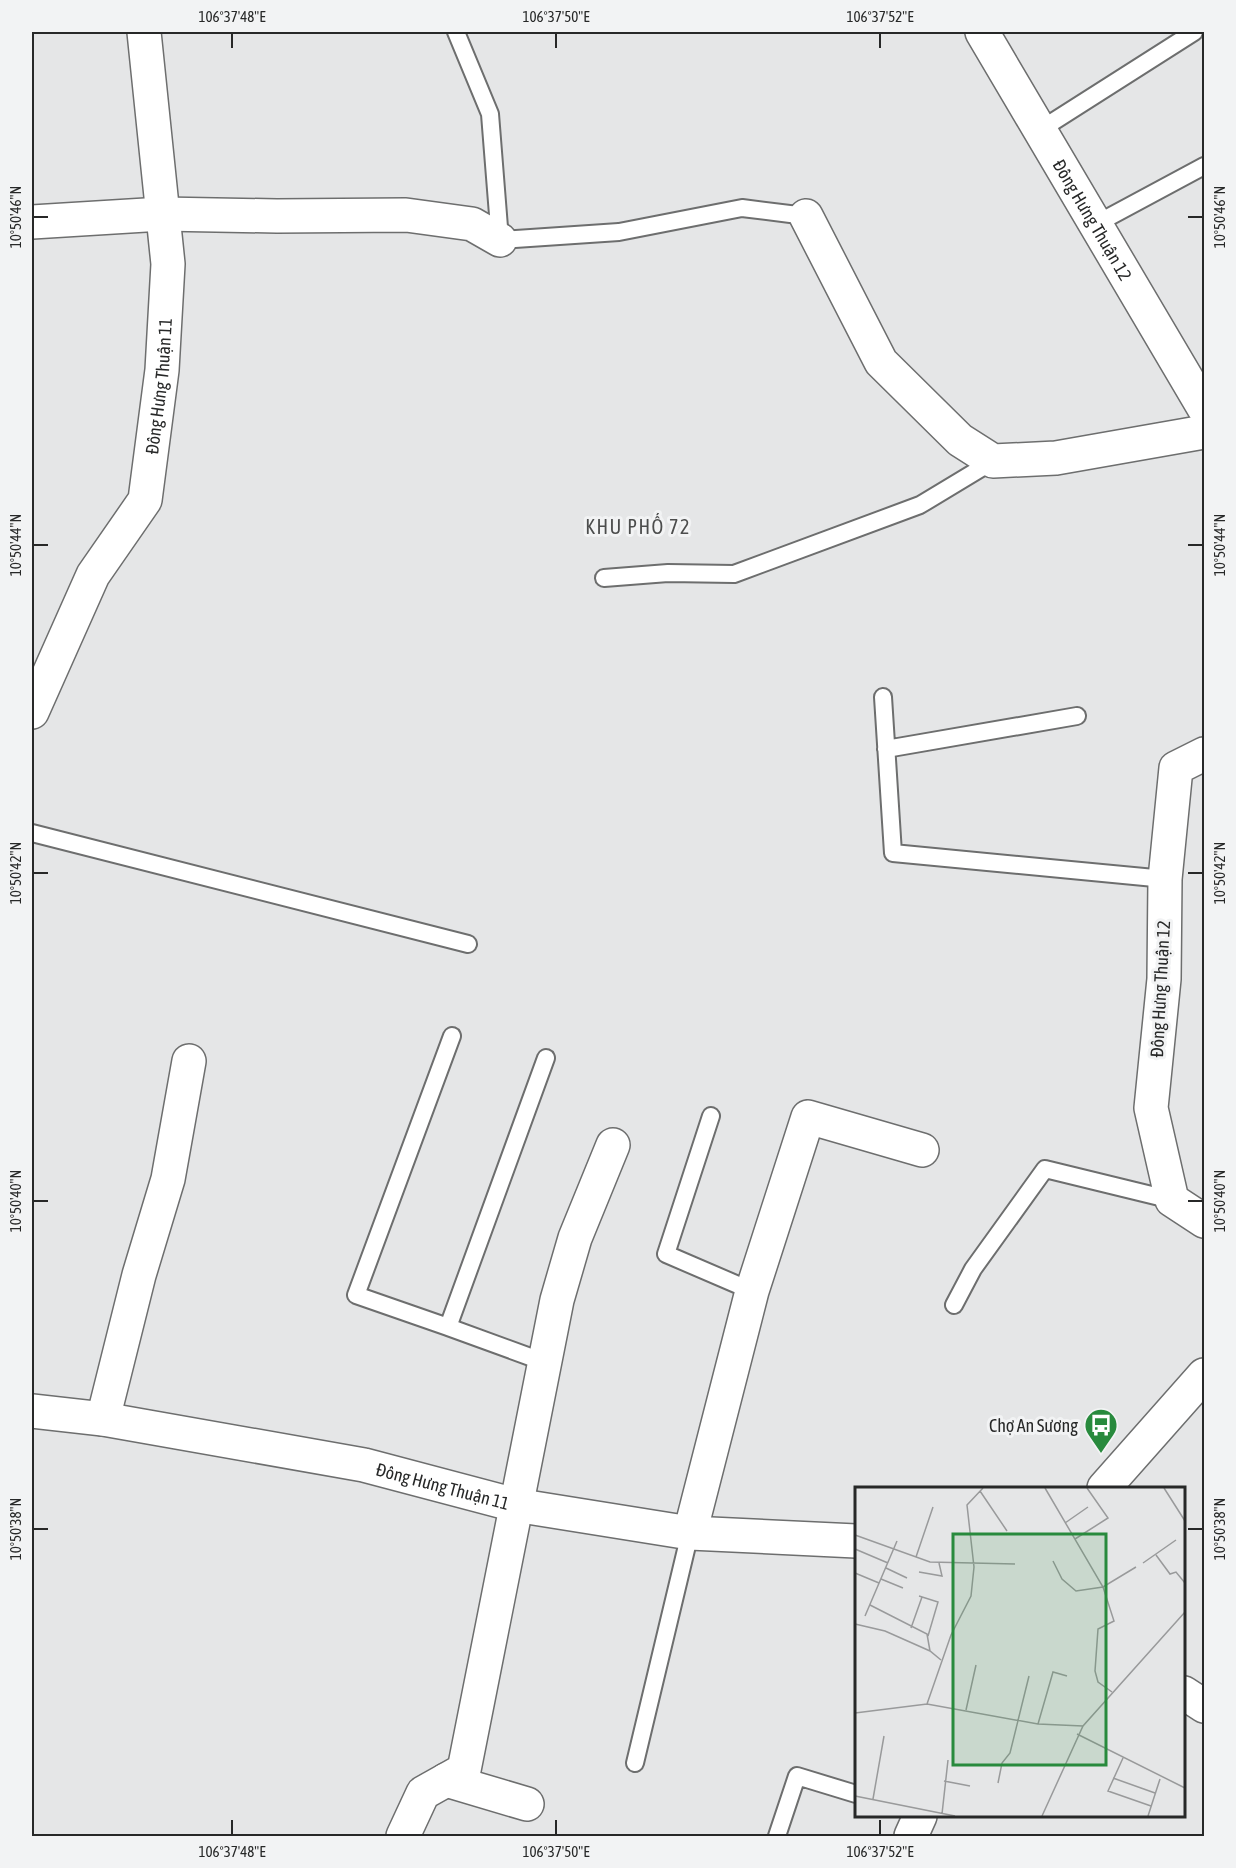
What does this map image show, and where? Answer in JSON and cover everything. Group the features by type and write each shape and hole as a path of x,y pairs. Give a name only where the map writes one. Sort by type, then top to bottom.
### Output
{"street":[{"name":"Đông Hưng Thuận 11","path":"32,712 93,575 145,500 162,370 168,264 144,32"},
{"name":"Đông Hưng Thuận 12","path":"994,36 1040,130 1204,408"},
{"path":"32,222 162,214 406,215 472,224 500,240"},
{"path":"806,216 880,362 960,440 993,461 1056,458 1204,432"},
{"name":"Đông Hưng Thuận 12","path":"1172,1200 1151,1108 1164,979 1165,879 1176,768 1204,754"},
{"path":"103,1419 139,1275 168,1179 189,1060"},
{"path":"690,1533 752,1291 808,1117 922,1150"},
{"path":"404,1836 423,1793 464,1770 557,1300 575,1238 613,1145"},
{"path":"1172,1200 1204,1221"},
{"path":"1105,1487 1204,1375"},
{"name":"Đông Hưng Thuận 11","path":"32,1411 103,1419 364,1465 515,1505 690,1533 855,1541"},
{"path":"1185,1694 1204,1706"},
{"path":"446,1780 527,1804"},
{"path":"911,1836 919,1817"}],"lane":[{"path":"456,32 490,114 500,240 619,232 742,208 806,216"},
{"path":"1040,130 1194,32"},
{"path":"1096,224 1204,166"},
{"path":"604,578 668,573 734,574 920,504 993,461"},
{"path":"883,697 893,853 1165,879"},
{"path":"886,749 1077,716"},
{"path":"32,833 468,944"},
{"path":"452,1036 356,1295 544,1362"},
{"path":"448,1327 546,1058"},
{"path":"711,1116 666,1254 752,1291"},
{"path":"954,1305 973,1269 1045,1168 1172,1200"},
{"path":"636,1764 690,1533"},
{"path":"777,1836 796,1776 855,1794"}],"place":[{"name":"Chợ An Sương","path":"1101,1454"}],"district":[{"name":"KHU PHỐ 72","path":"638,526"}]}
